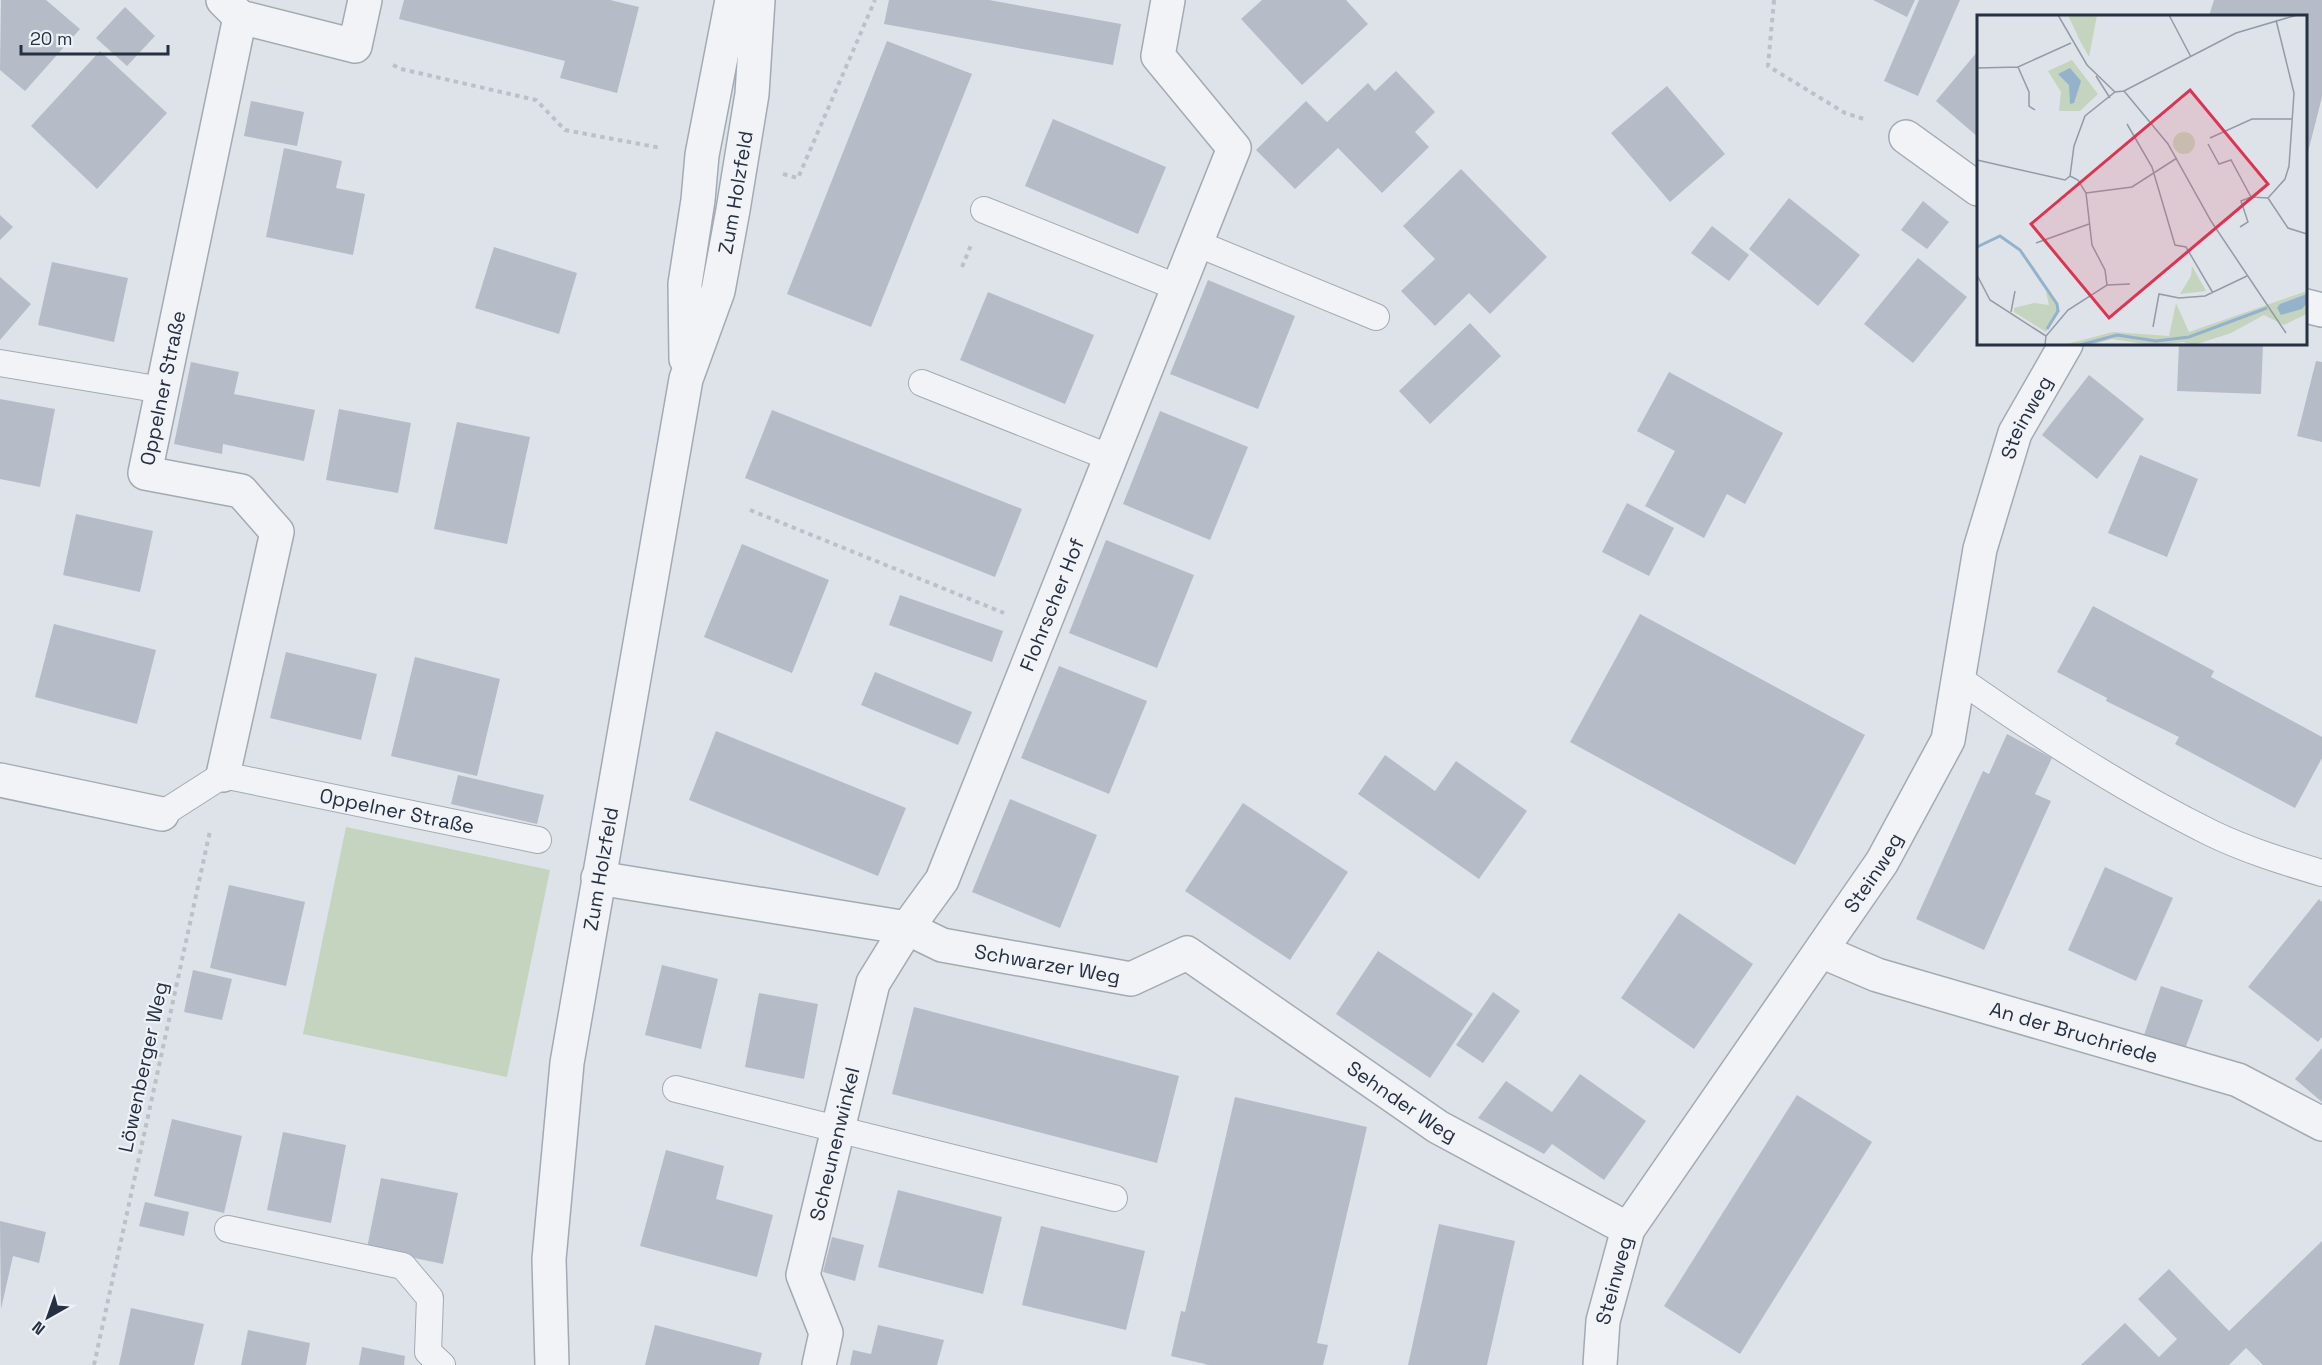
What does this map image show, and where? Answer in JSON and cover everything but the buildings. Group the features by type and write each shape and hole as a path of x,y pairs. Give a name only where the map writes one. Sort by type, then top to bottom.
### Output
{"street":[{"path":"231,8 355,46 364,0"},
{"name":"Zum Holzfeld","path":"686,379 685,284 698,200 702,155 732,0"},
{"name":"Zum Holzfeld","path":"552,1365 549,1259 567,1063 686,379 718,291 742,165 752,94 758,0"},
{"name":"Flohrscher Hof","path":"907,928 942,880 1234,148 1158,56 1168,0"},
{"name":"Oppelner Straße","path":"223,775 277,532 241,491 145,473 231,8"},
{"path":"1906,137 1977,188"},
{"path":"2307,306 2322,310"},
{"name":"Steinweg","path":"1600,1365 1603,1321 1628,1229 1882,862 1947,740 1980,549 2015,433 2065,345"},
{"path":"0,780 162,814"},
{"path":"598,878 907,928"},
{"name":"Schwarzer Weg","path":"907,928 942,945 1131,979 1187,953"},
{"name":"Scheunenwinkel","path":"819,1365 826,1333 802,1275 873,983 907,928"},
{"name":"An der Bruchriede","path":"1821,951 1877,975 2238,1080 2322,1124"},
{"name":"Sehnder Weg","path":"1187,953 1438,1127 1628,1229"}],"lane":[{"path":"984,210 1179,288"},
{"path":"1196,243 1376,317"},
{"path":"0,363 162,390"},
{"path":"922,383 1111,458"},
{"path":"1958,678 2040,735 2212,833 2283,862 2322,873"},
{"path":"162,814 223,775"},
{"name":"Oppelner Straße","path":"223,775 538,840"},
{"path":"676,1089 1114,1198"},
{"path":"228,1229 403,1266 430,1298 428,1352 442,1365"}],"path":[{"path":"742,165 798,178 875,0"},
{"path":"1774,0 1768,66 1845,113 1876,123 1906,137"},
{"path":"355,46 401,69 536,100 565,130 702,155"},
{"path":"750,510 1041,628"},
{"name":"Löwenberger Weg","path":"94,1365 223,775"}],"green space":[{"path":"346,827 550,870 507,1077 303,1034"}]}
